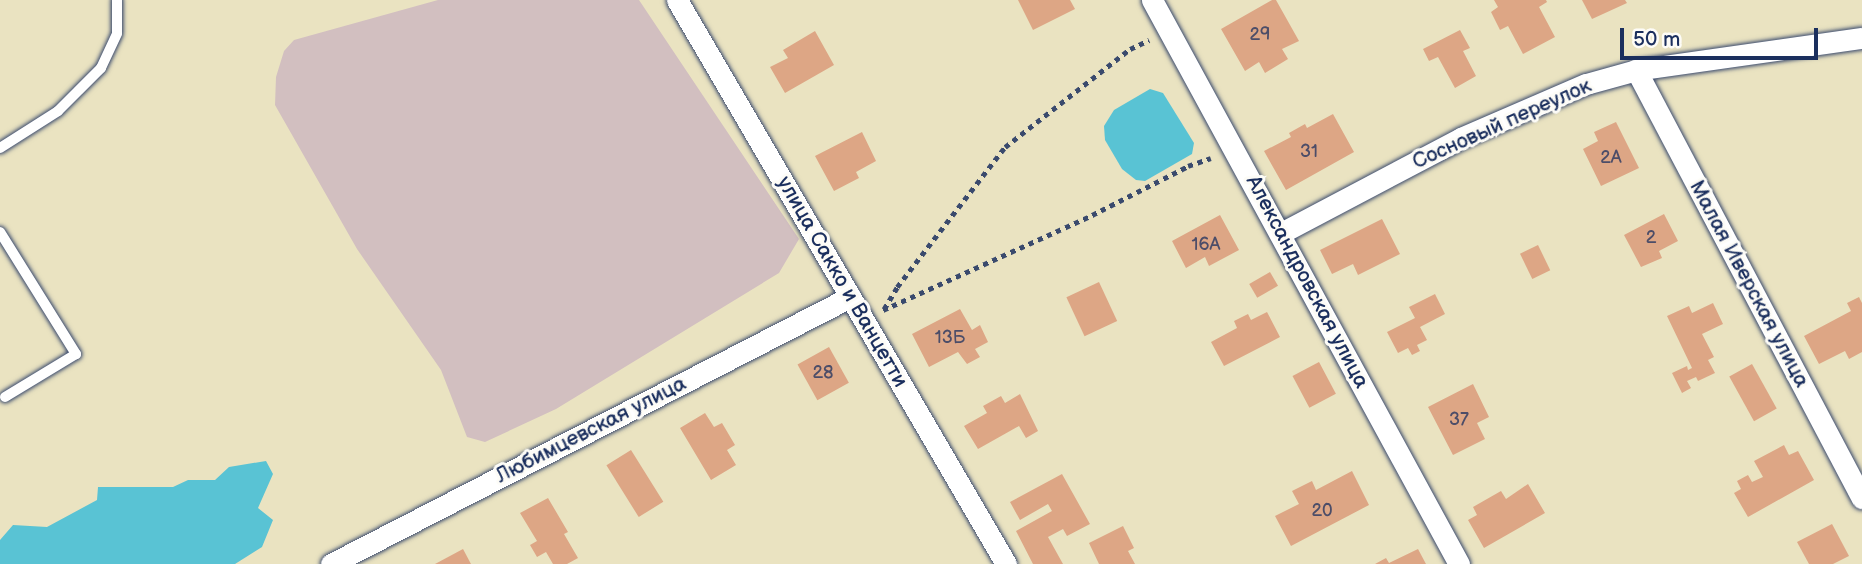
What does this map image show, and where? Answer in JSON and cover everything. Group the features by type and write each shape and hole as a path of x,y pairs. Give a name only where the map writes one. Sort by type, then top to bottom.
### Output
{"street":[{"name":"улица Сакко и Ванцетти","path":"677,0 1006,564"},
{"name":"Александровская улица","path":"1152,0 1459,564"},
{"name":"Сосновый переулок","path":"1281,233 1461,138 1586,84 1636,70 1862,38"},
{"name":"Малая Иверская улица","path":"1636,70 1862,498"},
{"name":"Любимцевская улица","path":"331,564 850,296"}],"lane":[{"path":"0,148 58,111 101,68 117,33 117,0"},
{"path":"0,232 76,354 5,397"}],"path":[{"path":"883,310 897,287 1005,147 1130,49 1169,30"},
{"path":"864,320 1092,215 1188,166 1235,150"}],"shaded area":[{"path":"438,0 639,0 799,239 779,273 556,409 485,442 467,437 441,370 357,249 275,105 276,77 284,51 294,40"}],"water":[{"path":"1150,89 1163,93 1194,143 1192,154 1145,181 1136,180 1122,169 1105,140 1104,126 1114,110"},
{"path":"266,461 273,474 258,508 273,520 262,547 235,564 0,564 0,540 13,525 47,527 97,500 98,487 173,487 188,480 215,480 229,467"}],"building":[{"path":"1018,0 1070,0 1075,9 1033,30"},
{"path":"1276,0 1299,41 1282,49 1288,59 1265,73 1259,62 1245,71 1221,29"},
{"path":"1494,0 1546,0 1547,2 1539,7 1555,37 1523,54 1508,26 1500,30 1491,12 1498,7"},
{"path":"1582,0 1625,0 1627,3 1592,19"},
{"path":"1460,30 1470,48 1463,51 1476,76 1455,88 1438,57 1429,61 1423,49"},
{"path":"815,31 834,65 785,93 770,67 788,58 783,50"},
{"path":"1333,114 1354,152 1286,190 1264,151 1291,137 1289,133 1305,124 1307,128"},
{"path":"1616,122 1639,168 1601,186 1583,149 1598,141 1594,132"},
{"path":"862,132 876,161 856,172 859,178 834,191 815,156"},
{"path":"1664,214 1678,241 1659,251 1662,258 1641,267 1624,235"},
{"path":"1220,215 1239,250 1209,266 1205,257 1186,268 1172,241"},
{"path":"1382,219 1400,254 1358,275 1353,264 1332,274 1320,250"},
{"path":"1538,245 1550,270 1532,279 1520,254"},
{"path":"1270,272 1278,286 1257,298 1249,284"},
{"path":"1099,282 1117,321 1085,336 1066,297"},
{"path":"1435,294 1445,314 1420,327 1427,340 1417,345 1420,351 1412,355 1408,348 1398,353 1387,332 1415,318 1409,307"},
{"path":"1859,297 1862,303 1862,352 1849,359 1845,351 1819,364 1804,336 1851,311 1847,303"},
{"path":"1713,303 1723,324 1702,334 1714,357 1708,360 1715,373 1698,381 1696,377 1687,381 1691,388 1682,393 1672,373 1687,366 1688,370 1692,368 1667,316 1689,306 1692,313"},
{"path":"960,309 972,330 980,325 988,342 975,349 980,357 967,364 958,352 929,367 912,334"},
{"path":"1267,312 1280,337 1224,366 1211,342 1237,328 1234,321 1248,314 1251,320"},
{"path":"829,347 849,383 817,400 798,364"},
{"path":"1319,362 1336,394 1309,408 1293,376"},
{"path":"1752,364 1777,409 1754,421 1729,377"},
{"path":"1473,384 1489,417 1477,423 1485,439 1453,455 1428,407"},
{"path":"1020,394 1038,431 1026,438 1019,426 978,449 964,426 987,413 983,406 1001,396 1005,403"},
{"path":"705,413 714,427 722,423 735,445 727,450 736,465 711,480 680,428"},
{"path":"1784,445 1789,455 1798,451 1814,480 1748,517 1734,493 1741,489 1737,481 1748,475 1752,482 1763,477 1754,461"},
{"path":"631,450 663,502 639,517 606,465"},
{"path":"1352,471 1369,505 1291,546 1275,516 1299,504 1292,491 1312,481 1316,490"},
{"path":"1062,474 1090,524 1067,536 1063,529 1048,537 1063,564 1033,564 1016,531 1052,511 1048,504 1020,520 1010,502"},
{"path":"1528,484 1545,513 1484,548 1468,520 1477,515 1473,507 1501,491 1506,499"},
{"path":"548,498 568,532 564,534 578,558 567,564 553,564 546,552 537,557 530,545 537,541 520,513"},
{"path":"1832,524 1849,556 1833,564 1809,564 1797,542"},
{"path":"1123,526 1134,548 1128,551 1135,564 1099,564 1089,543"},
{"path":"463,549 471,564 435,564"},
{"path":"1418,549 1426,564 1375,564 1386,558 1389,563"}]}
